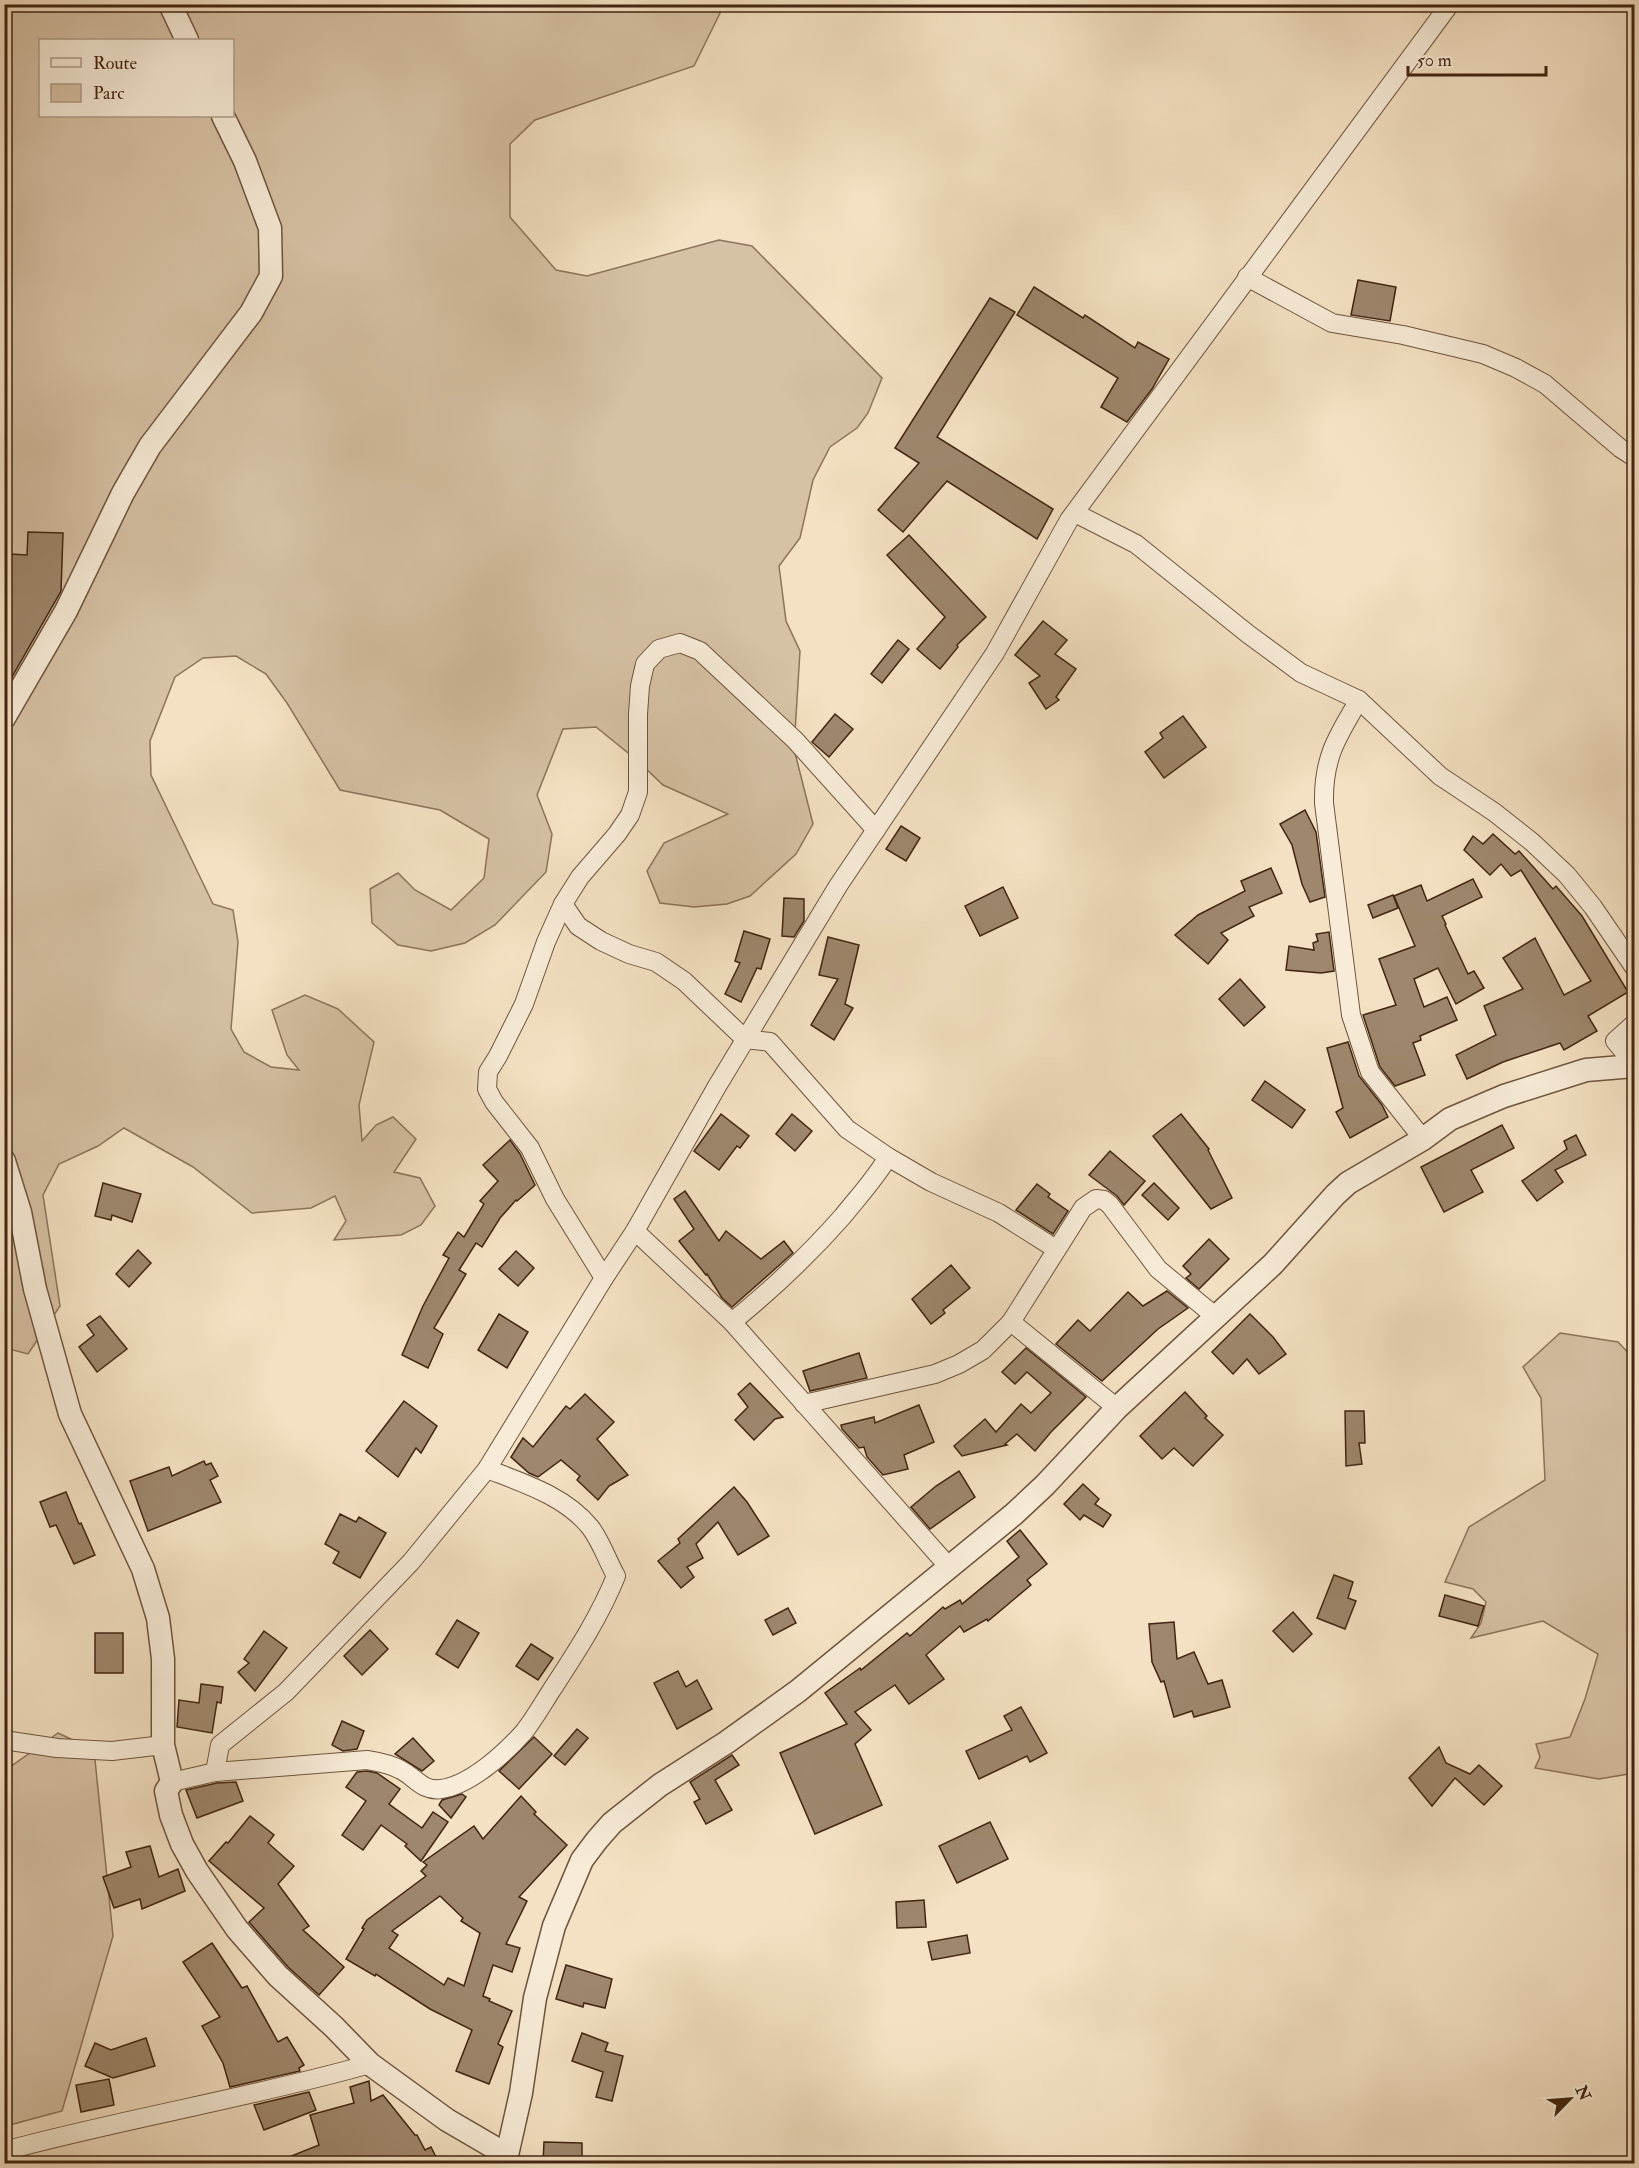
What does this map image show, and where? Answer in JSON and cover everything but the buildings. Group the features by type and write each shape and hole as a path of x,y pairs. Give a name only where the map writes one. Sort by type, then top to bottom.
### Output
{"street":[{"path":"170,4 187,39"},
{"path":"215,1772 220,1745 295,1683 411,1562 487,1469 604,1278 635,1232 745,1039 832,896 995,653 1069,519 1450,4"},
{"path":"4,718 66,611 123,493 150,447 251,313 271,276 270,228 245,161 223,117"},
{"path":"1247,277 1332,323 1403,335 1483,354 1516,368 1545,384 1620,448 1635,457"},
{"path":"1075,513 1136,544 1248,634 1301,673 1359,700 1440,776 1494,812 1532,842 1567,875 1593,907 1635,968"},
{"path":"604,1278 555,1199 530,1148 494,1102 487,1089 488,1072 524,1004 546,942 563,904 580,877 617,834 630,815 638,792 638,714 640,686 645,664 659,648 680,643 700,651 795,740 876,830"},
{"path":"1359,700 1335,741 1326,764 1323,782 1351,1016 1370,1072 1423,1139"},
{"path":"563,904 578,926 601,941 629,954 656,962 684,981 745,1039 770,1042 847,1129 888,1157 931,1182 999,1213 1056,1249"},
{"path":"1635,1024 1615,1041 1635,1065"},
{"path":"487,1469 541,1489 578,1515 599,1542 616,1576 586,1638 524,1731 491,1763 466,1780 441,1789 430,1789 418,1784 405,1772 387,1763 367,1760 215,1772 172,1782 166,1791 171,1815 182,1844 197,1871 237,1929 278,1976 334,2027 370,2064 447,2120 506,2159 521,2093 535,1998 554,1926 582,1860 612,1824 652,1792 798,1691 1022,1507 1117,1408 1273,1264 1348,1183 1423,1139 1450,1119 1504,1096 1586,1070 1635,1065"},
{"path":"732,1322 808,1256 876,1177 888,1157"},
{"path":"4,1161 20,1212 40,1309 70,1414 143,1569 158,1618 163,1659 163,1744 172,1782"},
{"path":"804,1404 935,1374 983,1350 1011,1322 1083,1208 1096,1199 1104,1200 1110,1205 1158,1269 1216,1317"},
{"path":"635,1232 732,1322 949,1567"},
{"path":"1011,1322 1117,1408"},
{"path":"4,1740 57,1748 112,1751 163,1744"},
{"path":"4,2151 67,2134 301,2084 370,2064"}],"green space":[{"path":"5,5 724,5 694,66 535,120 510,144 510,217 556,270 587,276 719,240 752,246 882,378 868,413 857,428 830,447 813,480 800,538 779,566 786,621 800,651 794,749 813,824 796,854 750,896 727,904 694,907 660,903 647,871 664,843 728,814 663,785 596,727 563,729 537,795 552,834 546,872 495,925 465,943 431,951 398,945 372,923 370,889 398,873 415,890 451,910 484,878 489,839 440,810 340,790 287,703 266,674 236,656 203,658 175,677 150,741 151,775 213,904 233,910 238,942 231,1029 244,1052 271,1067 299,1070 287,1055 272,1010 305,995 338,1009 374,1042 359,1105 362,1141 376,1125 393,1117 416,1139 394,1172 420,1178 435,1206 421,1225 401,1235 334,1240 346,1221 335,1196 311,1208 252,1213 193,1167 124,1128 98,1146 59,1164 43,1195 60,1306 28,1354 5,1348"},
{"path":"1560,1333 1618,1342 1634,1359 1634,1773 1599,1779 1535,1768 1540,1757 1536,1744 1570,1737 1585,1699 1598,1654 1543,1621 1471,1638 1481,1623 1486,1602 1473,1589 1445,1582 1469,1527 1545,1480 1541,1398 1523,1367"},
{"path":"58,1733 94,1750 113,1936 62,2111 6,2126 5,1778 10,1767"}]}
